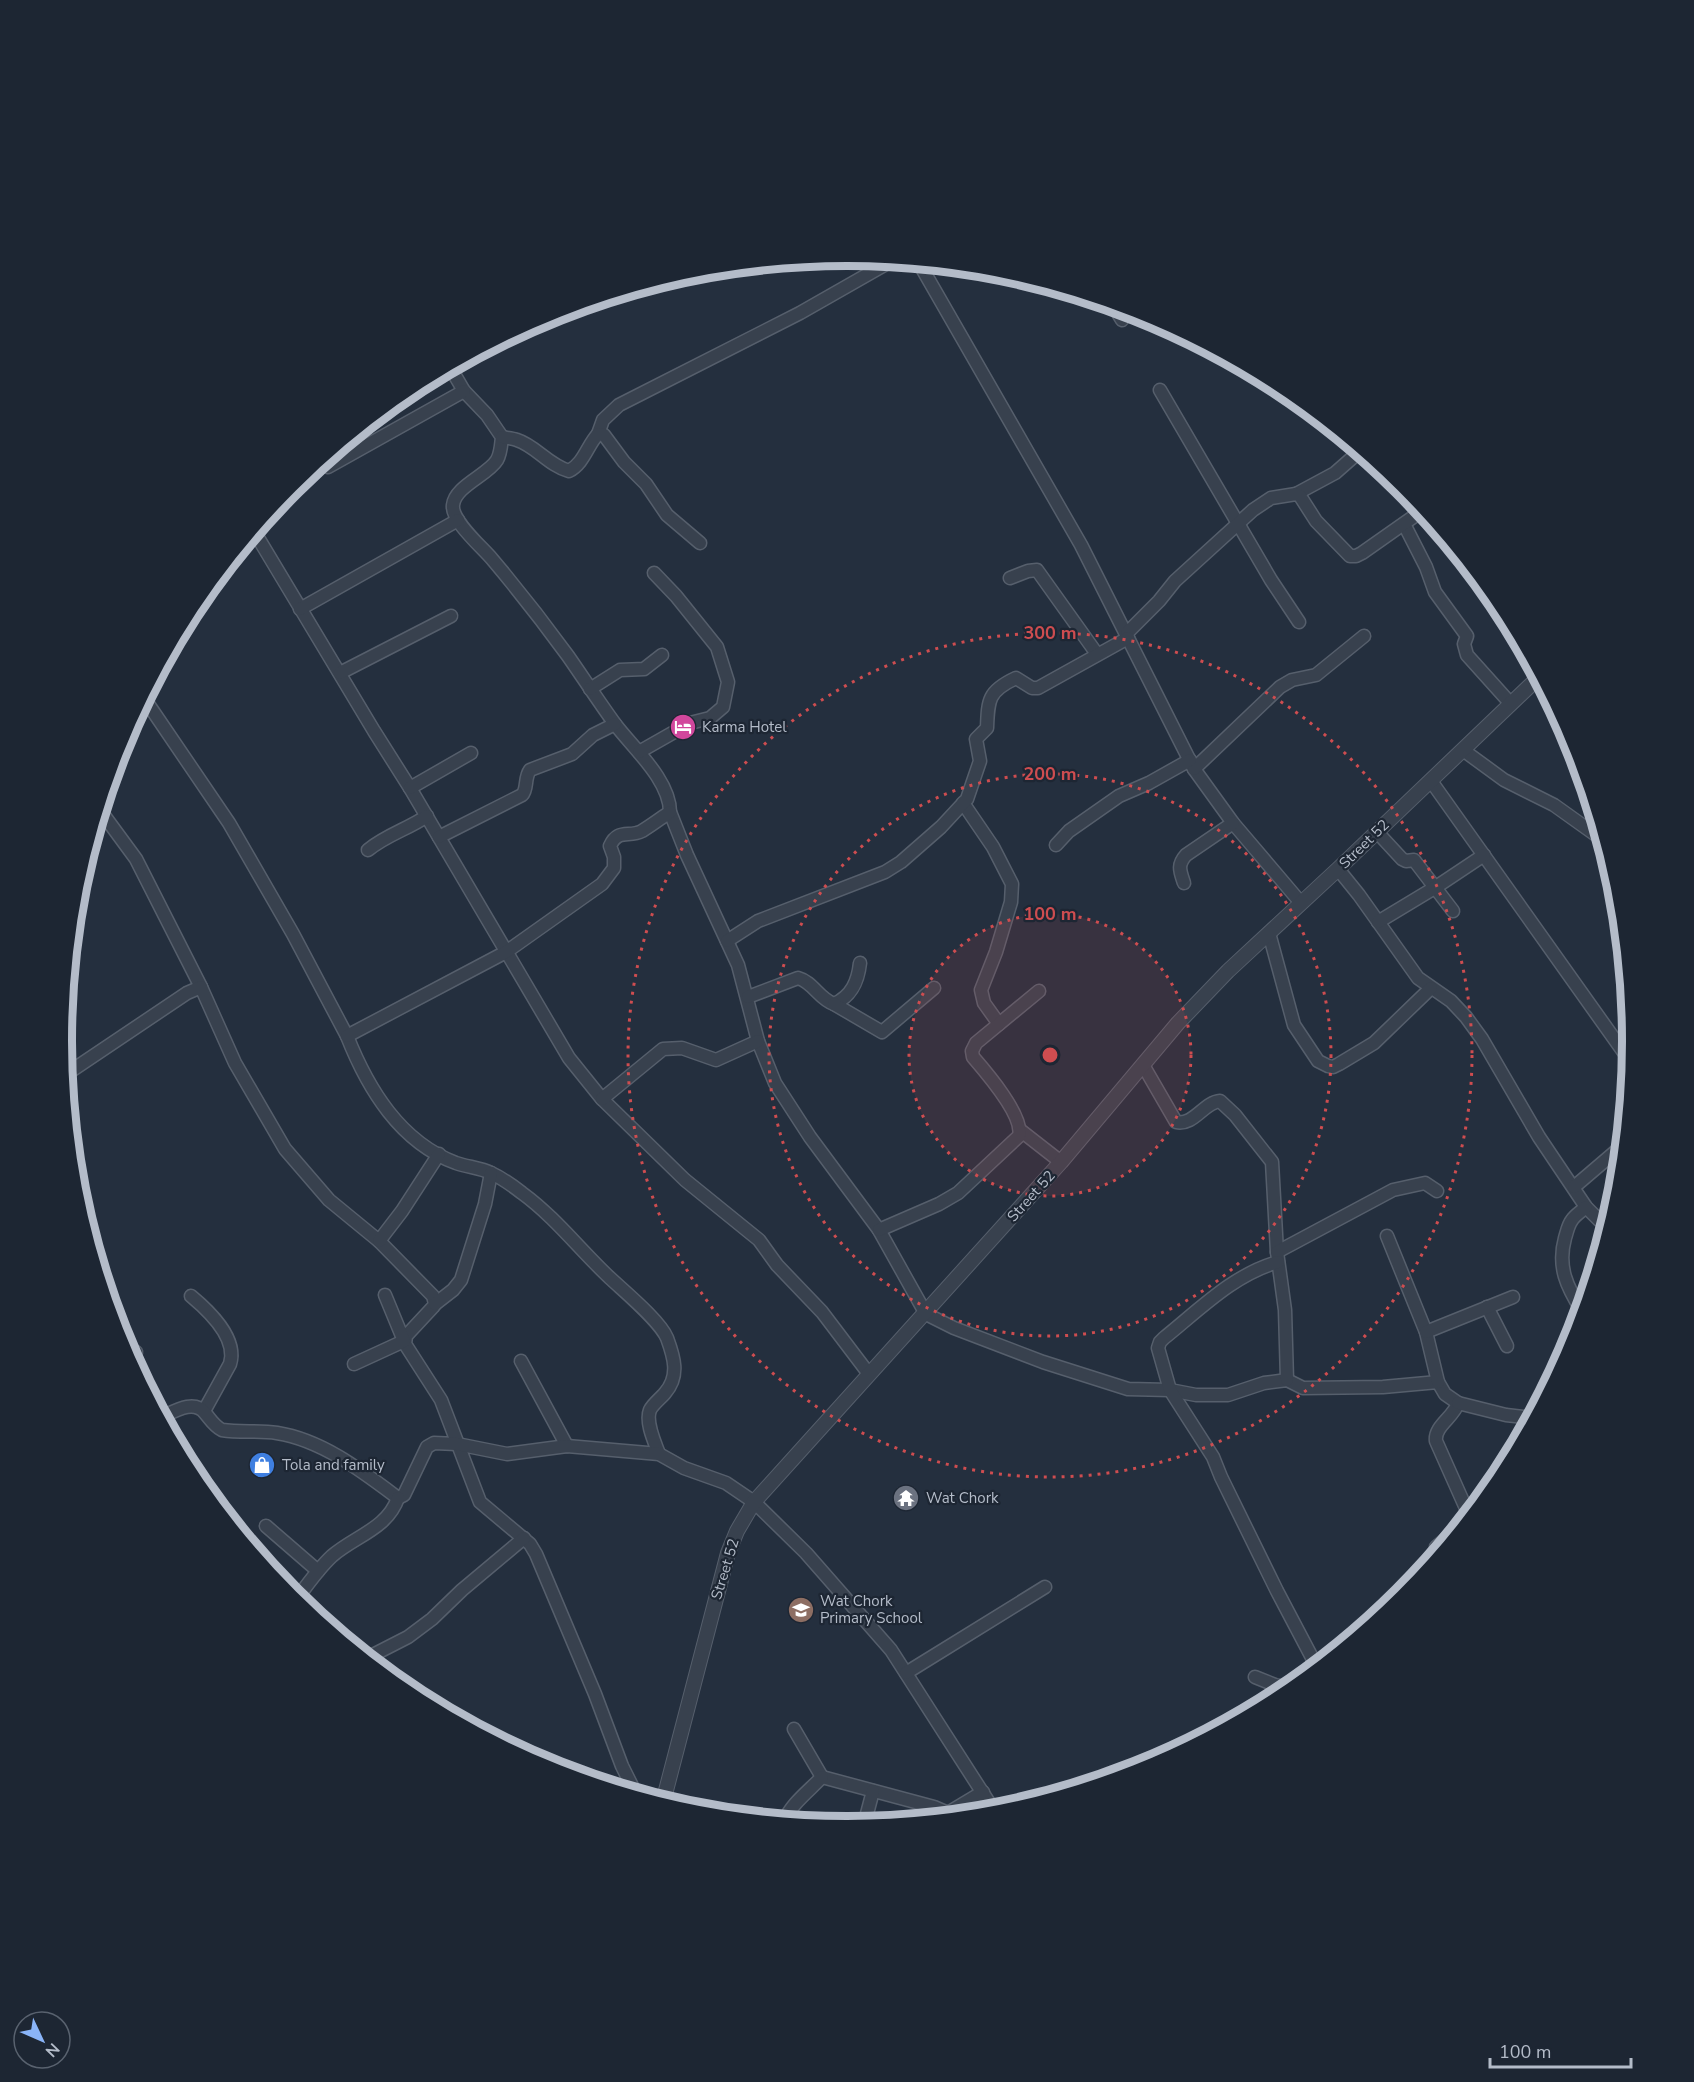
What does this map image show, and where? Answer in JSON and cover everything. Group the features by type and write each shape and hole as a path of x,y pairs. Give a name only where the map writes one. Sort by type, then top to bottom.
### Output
{"street":[{"path":"502,438 525,444 559,468 568,471 575,468 598,434 603,420 619,405 800,314 880,267"},
{"path":"923,271 1081,546 1192,765 1233,823 1301,903"},
{"path":"1119,316 1122,321"},
{"path":"454,374 464,391 488,414 502,438 498,457 493,465 464,487 454,500 453,506 458,520 518,590 662,785 687,855 738,964 758,1041 775,1083 810,1137 879,1230 926,1314 1063,1369 1128,1389 1170,1390 1196,1395 1228,1395 1264,1383 1287,1380 1303,1388 1383,1387 1438,1382"},
{"path":"1160,390 1271,580 1299,622"},
{"path":"328,467 464,391"},
{"path":"598,434 604,435 624,462 646,484 672,521 700,543"},
{"path":"727,941 758,921 893,867 941,827 971,792 980,761 976,739 987,728 988,702 992,694 1016,678 1032,688 1038,688 1127,635 1160,601 1175,581 1253,510 1271,498 1296,494 1335,473 1355,455"},
{"path":"1296,494 1302,499 1316,521 1350,556 1362,553 1416,515"},
{"path":"300,609 458,520"},
{"path":"1404,524 1426,567 1435,592 1467,636 1464,644 1467,655 1511,704"},
{"path":"258,538 427,816 569,1058 602,1099 685,1180 759,1239 777,1265 822,1312 869,1374"},
{"path":"1010,578 1037,570 1097,654"},
{"path":"639,752 690,723 710,718 723,707 728,682 717,647 676,596 654,573"},
{"path":"340,673 451,616"},
{"path":"1056,845 1068,831 1119,796 1192,765 1280,687 1292,680 1320,673 1364,636"},
{"path":"590,689 620,670 644,669 662,655"},
{"name":"Street 52","path":"665,1794 728,1553 737,1531 754,1502 1061,1162 1178,1023 1269,933 1533,682"},
{"path":"149,705 229,823 293,934 347,1036 357,1062 392,1117 410,1135 439,1154 456,1163 491,1173 523,1193 654,1321 666,1336 675,1375 671,1386 650,1410 650,1421 658,1454"},
{"path":"439,837 522,795 530,770 572,754 593,735 615,724"},
{"path":"1462,750 1504,780 1554,805 1594,834"},
{"path":"410,788 471,753"},
{"path":"1431,781 1622,1050"},
{"path":"963,803 993,847 1012,884 1008,912 981,990 984,1003 999,1024"},
{"path":"347,1036 394,1009 506,952 602,885 614,868 614,857 610,846 613,839 621,834 636,834 670,812"},
{"path":"368,850 381,840 413,826 427,816"},
{"path":"105,817 136,859 201,987 235,1063 285,1149 329,1200 379,1241 431,1293 435,1304"},
{"path":"1184,883 1179,867 1181,860 1233,823"},
{"path":"1377,832 1402,859 1414,860 1453,911"},
{"path":"1378,922 1484,855"},
{"path":"1338,869 1418,978 1451,1001 1482,1039 1539,1137 1586,1207 1601,1221"},
{"path":"1269,933 1294,1025 1318,1061 1328,1066 1333,1067 1340,1064 1374,1043 1431,988"},
{"path":"834,1004 850,993 855,985 861,963"},
{"path":"748,997 798,978 805,980 822,997 882,1032 934,988"},
{"path":"73,1069 187,993 201,987"},
{"path":"1039,991 973,1047 973,1057 996,1086 1016,1118 1020,1130 1061,1162"},
{"path":"602,1099 663,1049 682,1048 716,1060 758,1041"},
{"path":"1143,1065 1176,1122 1188,1121 1213,1102 1220,1101 1236,1115 1268,1155 1274,1168 1277,1257 1285,1310 1287,1380"},
{"path":"879,1230 939,1204 958,1193 1015,1141 1020,1130"},
{"path":"379,1241 402,1211 439,1154"},
{"path":"1574,1187 1613,1154"},
{"path":"354,1364 404,1341 435,1304 453,1290 461,1280 485,1204 491,1173"},
{"path":"1313,1660 1277,1591 1213,1457 1170,1390 1158,1348 1160,1342 1238,1280 1393,1190 1425,1183 1437,1191"},
{"path":"1577,1302 1568,1288 1561,1268 1563,1244 1572,1220 1586,1207"},
{"path":"1387,1236 1426,1332 1438,1382 1445,1394 1458,1403 1524,1417"},
{"path":"385,1295 404,1341 441,1400 480,1502 533,1548 546,1574 632,1786"},
{"path":"191,1296 222,1329 232,1349 233,1357 204,1411"},
{"path":"1426,1332 1513,1297"},
{"path":"1487,1307 1507,1346"},
{"path":"521,1361 567,1446"},
{"path":"1458,1403 1435,1436 1466,1508"},
{"path":"169,1415 192,1406 204,1411 215,1427 222,1430 278,1433 314,1444 344,1460 398,1498"},
{"path":"302,1592 318,1570 339,1550 382,1522 394,1508 398,1498 404,1495 430,1444 458,1444 507,1454 567,1446 658,1454 684,1468 726,1483 754,1502 813,1562 891,1650 989,1802"},
{"path":"266,1526 318,1570"},
{"path":"374,1655 408,1637 432,1619 462,1590 524,1538"},
{"path":"906,1673 1045,1587"},
{"path":"1255,1677 1277,1685"},
{"path":"794,1729 822,1777 939,1810"},
{"path":"788,1813 822,1777"},
{"path":"867,1815 873,1791"},
{"path":"959,1807 983,1792"}],"place":[{"name":"Karma Hotel","path":"683,727"},
{"name":"Tola and family","path":"262,1465"},
{"name":"Wat Chork","path":"906,1498"},
{"name":"Wat Chork Primary School","path":"801,1610"}]}
